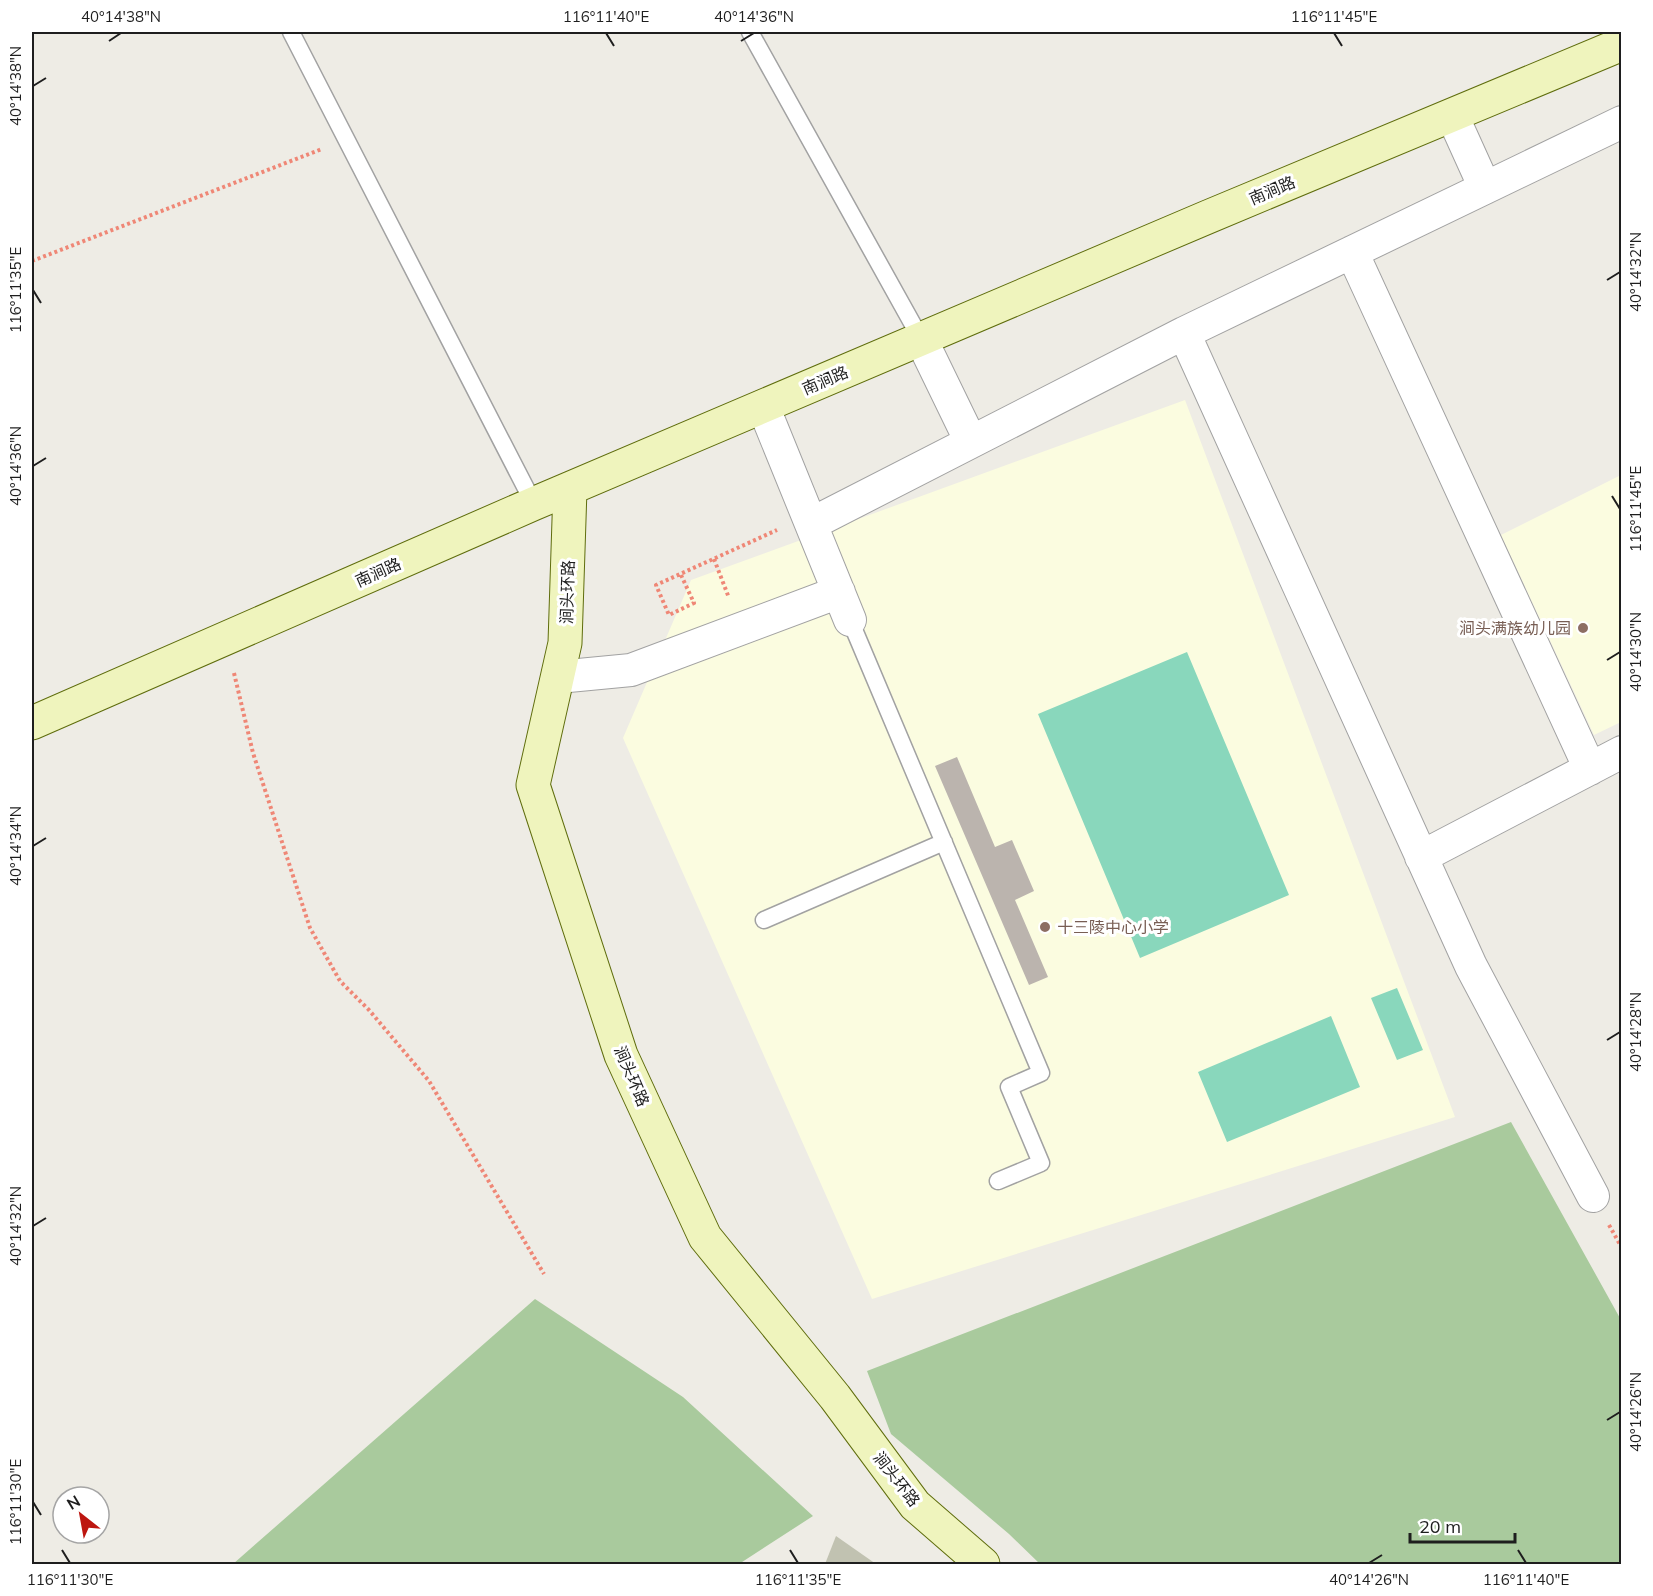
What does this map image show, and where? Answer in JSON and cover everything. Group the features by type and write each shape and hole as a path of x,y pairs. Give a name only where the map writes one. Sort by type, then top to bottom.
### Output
{"main road":[{"name":"南涧路","path":"32,723 763,406 1622,44"},
{"name":"涧头环路","path":"570,489 565,643 533,786 621,1054 705,1236 835,1396 915,1505 983,1564"}],"street":[{"path":"1452,115 1485,188"},
{"path":"809,520 971,442 1184,333 1622,122"},
{"path":"1352,252 1590,769"},
{"path":"1184,333 1471,966 1593,1196"},
{"path":"921,339 971,442"},
{"path":"558,677 631,670 741,630 845,606 763,406"},
{"path":"1421,857 1622,752"}],"lane":[{"path":"291,32 534,504"},
{"path":"750,32 921,339"},
{"path":"845,606 1041,1073 1009,1087 1041,1163 998,1181"},
{"path":"764,920 944,842"}],"path":[{"path":"32,261 347,140"},
{"path":"681,575 694,603 669,615 656,585 809,520"},
{"path":"714,559 741,630"},
{"path":"229,637 235,681 252,753 310,928 340,981 369,1010 429,1081 544,1274"}],"shaded area":[{"name":"十三陵中心小学","path":"1185,400 1455,1117 872,1299 623,738 691,580"},
{"name":"涧头满族幼儿园","path":"1621,475 1621,722 1594,735 1501,535"},
{"path":"836,1536 876,1564 825,1564"}],"green space":[{"path":"1187,652 1289,895 1140,958 1038,714"},
{"path":"1397,988 1423,1050 1397,1060 1371,998"},
{"path":"1331,1016 1360,1087 1227,1142 1198,1072"},
{"path":"1511,1122 1621,1320 1621,1564 1040,1564 1009,1534 891,1434 867,1371"},
{"path":"535,1299 683,1397 813,1516 739,1564 233,1564"}],"building":[{"path":"957,757 995,847 1012,840 1034,891 1015,900 1048,977 1029,985 935,766"}],"place":[{"name":"涧头满族幼儿园","path":"1583,628"},
{"name":"十三陵中心小学","path":"1045,927"}]}
